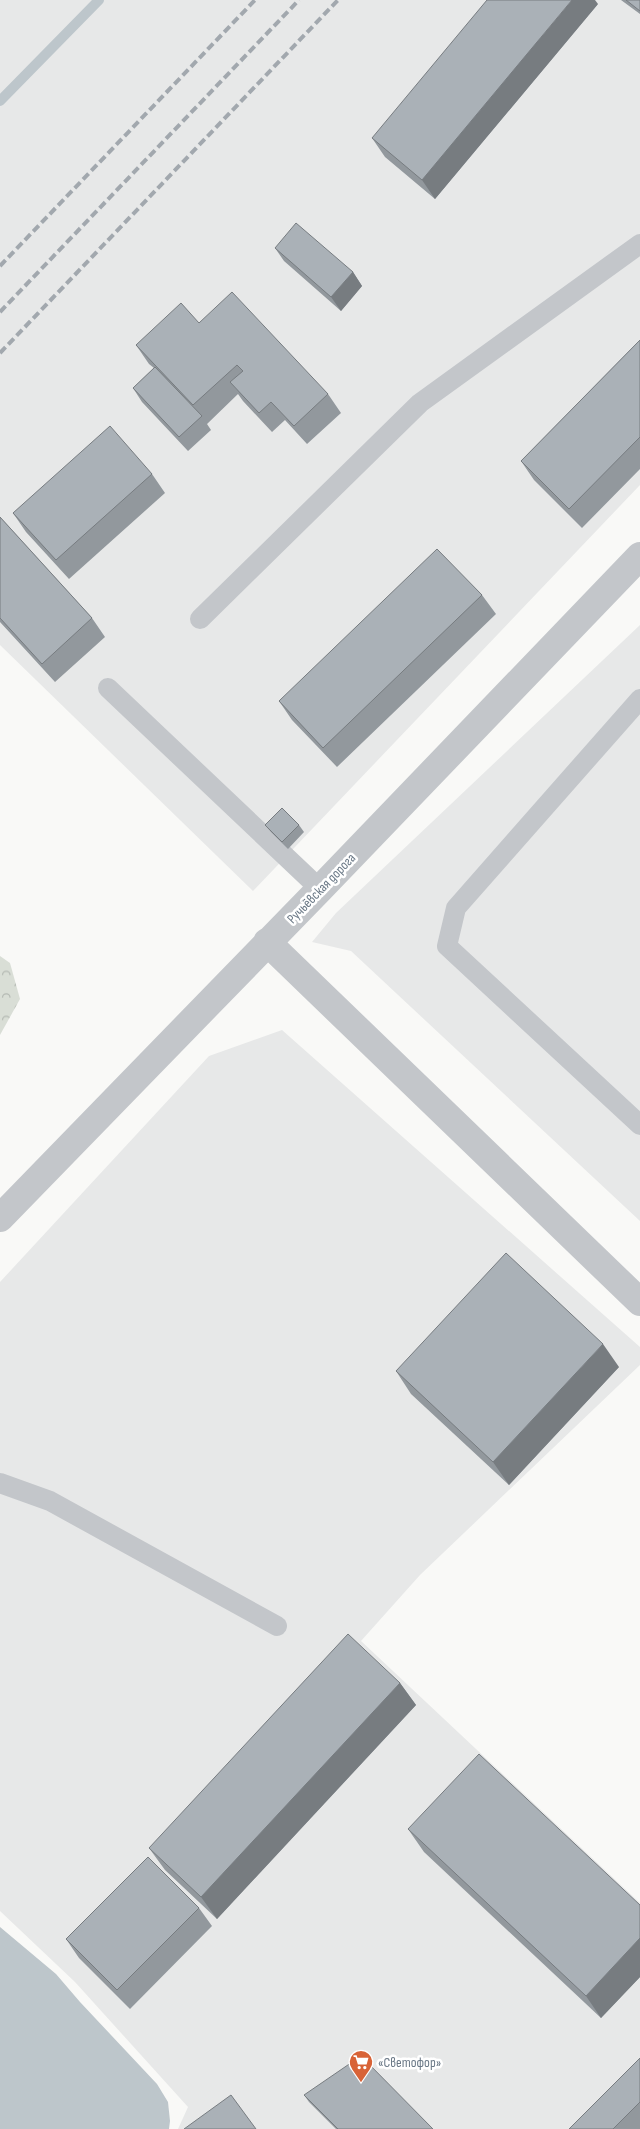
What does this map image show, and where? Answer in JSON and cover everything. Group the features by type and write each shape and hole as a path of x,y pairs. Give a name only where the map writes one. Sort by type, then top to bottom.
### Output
{"street":[{"name":"Ручьёвская дорога","path":"0,1218 640,556"},
{"path":"268,942 640,1302"}],"lane":[{"path":"200,619 420,403 640,244"},
{"path":"108,688 320,889"},
{"path":"640,699 456,908 447,946 640,1124"},
{"path":"0,1483 50,1501 277,1626"}],"shaded area":[{"path":"0,0 640,0 640,485 253,891 0,645"},
{"path":"640,625 640,1221 351,951 312,942 336,913"},
{"path":"282,1030 640,1347 640,1365 420,1575 361,1641 640,1903 640,2129 178,2129 188,2107 75,1982 0,1911 0,1282 209,1056"},
{"path":"0,1927 56,1974 157,2084 168,2102 169,2129 0,2129"}],"green space":[{"path":"0,956 10,963 20,999 0,1035"}],"building":[{"path":"487,0 572,0 422,180 372,138"},
{"path":"626,0 640,0 640,11"},
{"path":"296,223 353,272 331,297 275,248"},
{"path":"232,292 328,394 294,426 271,402 259,413 230,382 243,371 237,365 193,405 136,345 181,303 199,323"},
{"path":"640,340 640,437 569,509 521,461"},
{"path":"155,367 202,416 179,437 133,388"},
{"path":"110,426 152,474 56,560 13,513"},
{"path":"0,517 92,618 42,664 0,618"},
{"path":"437,549 482,595 323,748 279,701"},
{"path":"282,808 299,825 282,842 265,825"},
{"path":"506,1253 603,1344 493,1462 396,1371"},
{"path":"348,1634 400,1683 201,1897 149,1848"},
{"path":"479,1754 640,1905 640,1938 586,1996 408,1829"},
{"path":"148,1857 199,1908 117,1990 66,1939"},
{"name":"«Светофор»","path":"361,2056 433,2129 338,2129 304,2095"},
{"path":"640,2058 640,2102 613,2129 569,2129"},
{"path":"231,2095 256,2129 184,2129"}],"waterway":[{"path":"0,101 99,0"}],"railway":[{"path":"0,266 255,0"},
{"path":"0,312 299,0"},
{"path":"0,353 338,0"}],"place":[{"name":"«Светофор»","path":"361,2083"}]}
